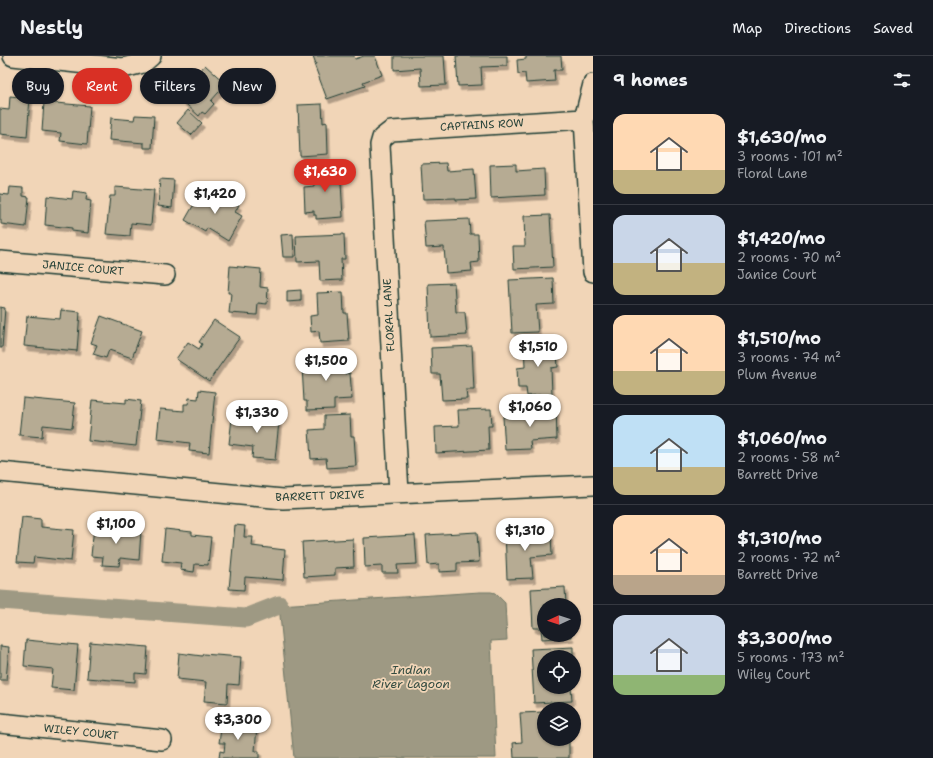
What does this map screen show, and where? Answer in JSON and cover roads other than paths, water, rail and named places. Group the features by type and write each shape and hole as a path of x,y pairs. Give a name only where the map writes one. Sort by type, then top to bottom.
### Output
{"street":[{"path":"13,56 124,68 144,63 151,56"},
{"path":"593,84 584,119 593,272"},
{"name":"CAPTAINS ROW","path":"382,138 391,130 584,119"},
{"name":"FLORAL LANE","path":"382,138 380,145 399,493"},
{"name":"JANICE COURT","path":"0,261 166,275"},
{"name":"BARRETT DRIVE","path":"0,472 283,499 593,485"},
{"name":"WILEY COURT","path":"0,723 162,740"}],"water":[{"name":"Indian River Lagoon","path":"480,592 495,593 505,603 507,640 491,641 496,758 294,758 279,605"}],"waterway":[{"path":"0,600 246,618 279,605"}]}
